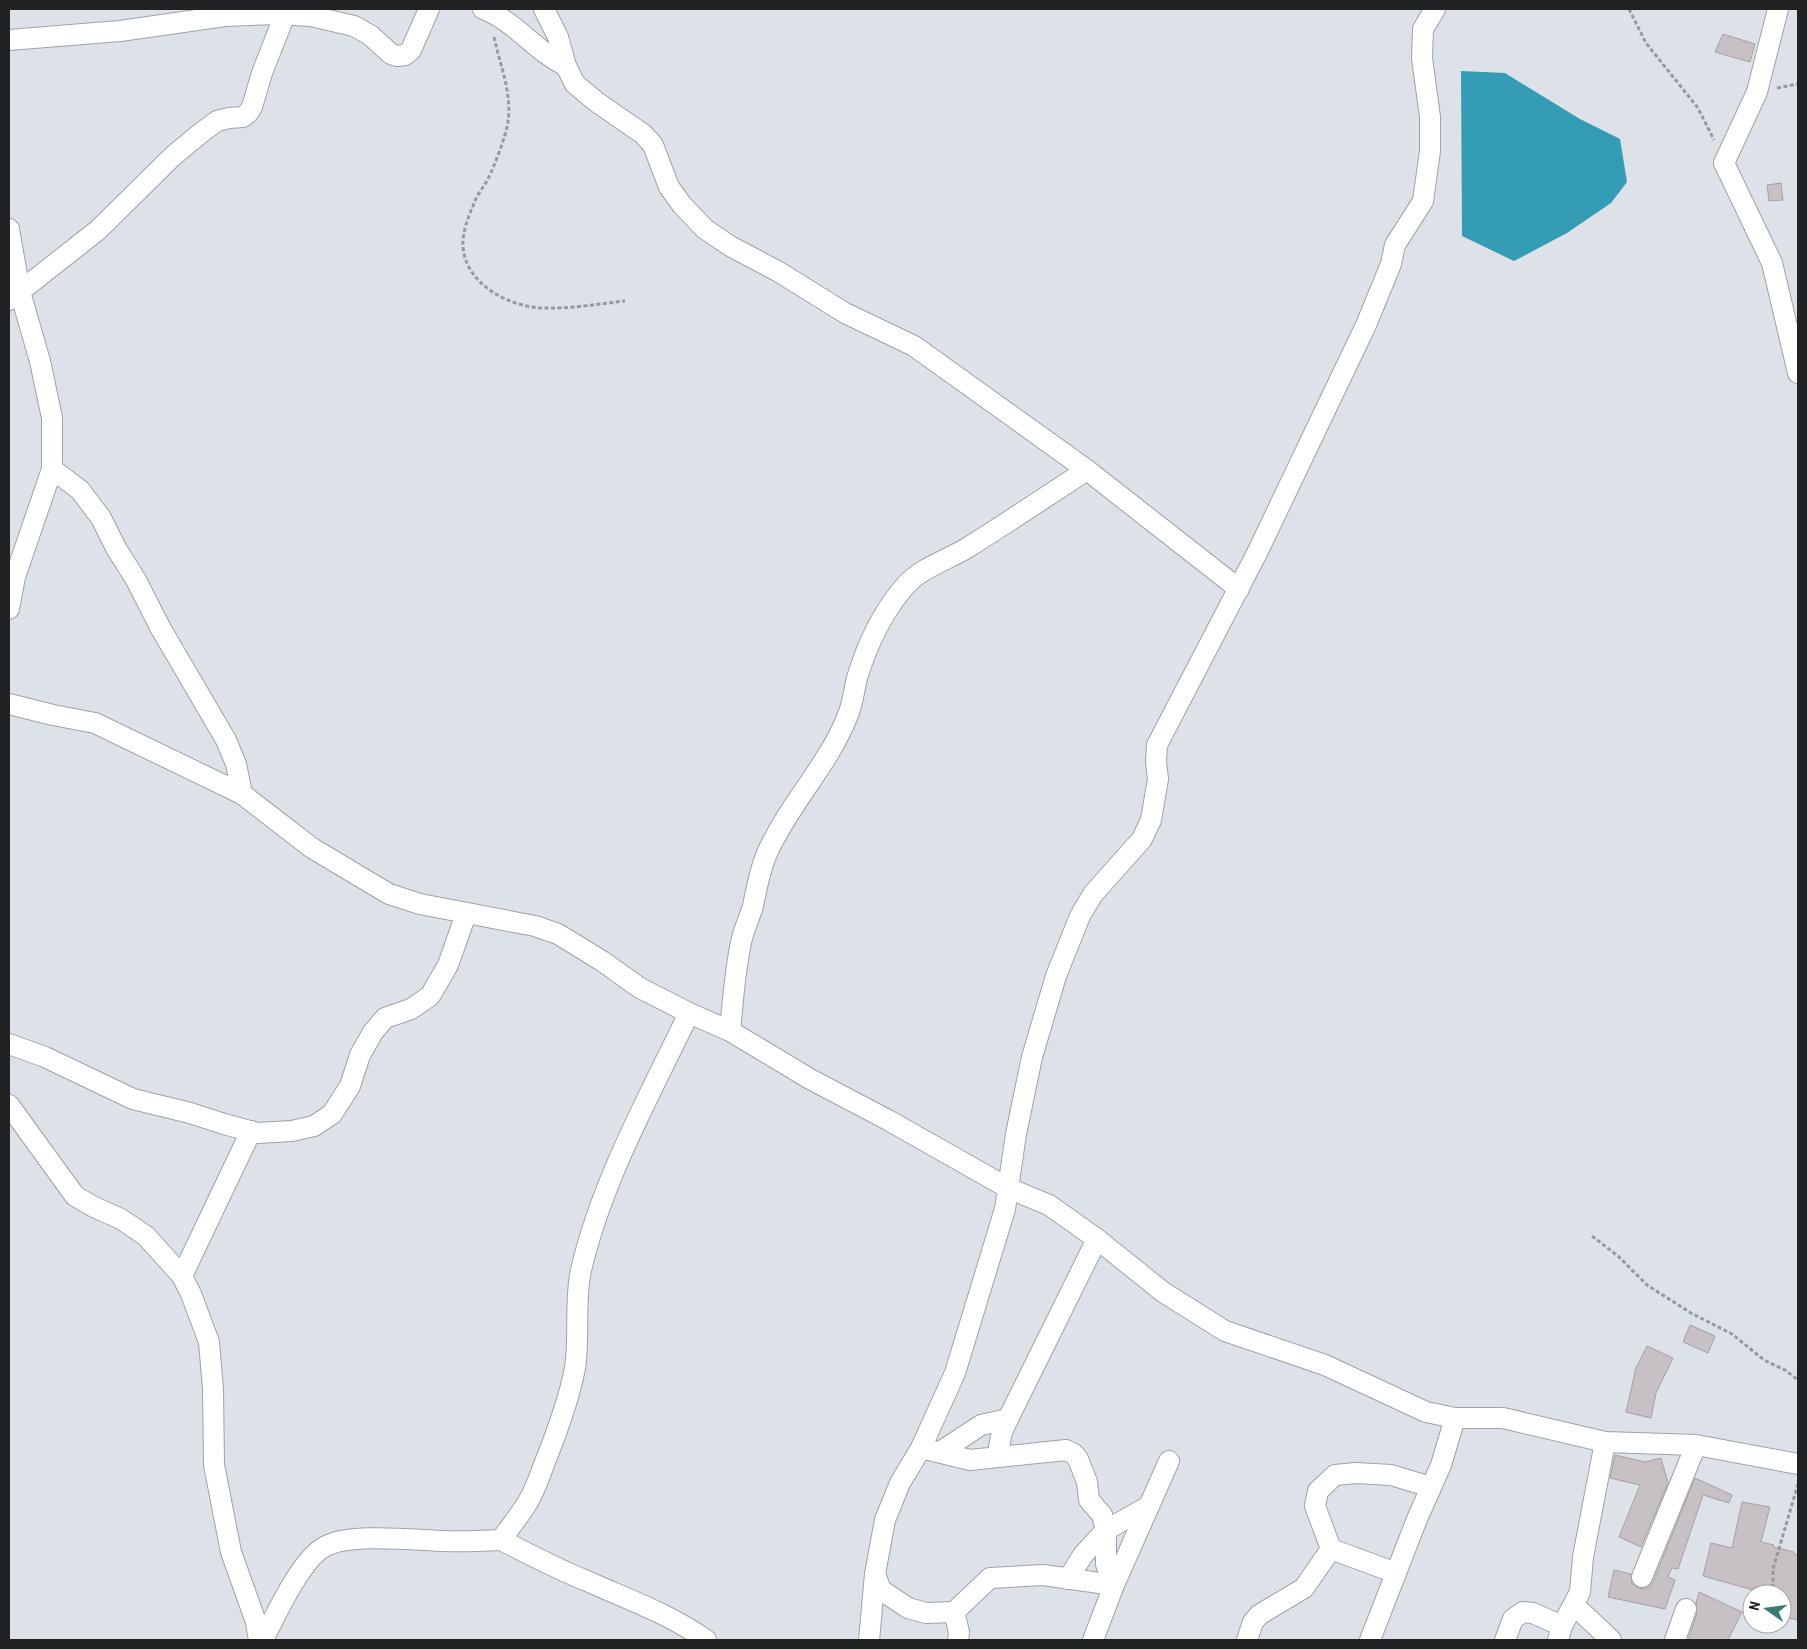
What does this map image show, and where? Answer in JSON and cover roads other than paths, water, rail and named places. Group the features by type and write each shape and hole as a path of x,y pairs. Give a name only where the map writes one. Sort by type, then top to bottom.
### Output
{"street":[{"path":"9,40 120,31 225,16 285,12 354,26 370,35 391,54 398,56 404,55 411,50 429,9"},
{"path":"544,9 558,37 566,66 576,84 598,103 643,134 653,145 669,187 682,205 705,229 730,246 779,272 845,313 914,346 1087,470 1238,589"},
{"path":"930,1450 1005,1208 1016,1134 1032,1057 1056,976 1080,916 1093,894 1142,839 1148,827 1156,797 1158,745 1257,553 1366,325 1391,264 1395,245 1423,201 1430,151 1430,117 1422,58 1423,29 1435,9"},
{"path":"487,10 515,27 541,51 566,66"},
{"path":"1777,10 1757,92 1724,163 1772,263 1798,373"},
{"path":"14,296 98,230 173,156 202,132 217,122 229,118 243,117 248,113 252,107 262,73 285,12"},
{"path":"9,229 14,296 40,361 52,418 52,469 15,578 9,609"},
{"path":"52,469 80,490 101,518 170,644 226,740 236,764 242,794"},
{"path":"730,1031 733,994 742,938 768,851 802,792 838,736 849,714 857,677 879,623 907,584 1087,470"},
{"path":"9,704 96,723 242,794 312,848 389,894 420,904 535,926 558,934 602,961 640,988 730,1031 810,1079 888,1120 1008,1188 1049,1205 1163,1292 1225,1331 1325,1365 1426,1412 1455,1418 1503,1418 1606,1442 1696,1445 1798,1464"},
{"path":"9,1044 45,1057 132,1099 190,1113 224,1124 257,1132 292,1131 314,1126 332,1114 350,1086 360,1055 373,1032 385,1018 411,1009 430,996 448,965 466,914"},
{"path":"501,1540 529,1500 552,1445 567,1400 574,1369 578,1336 580,1272 604,1195 620,1156 689,1013"},
{"path":"9,1105 75,1196 121,1219 146,1236 182,1276 191,1294 210,1342 214,1465 231,1552 256,1622 259,1640"},
{"path":"182,1276 251,1131"},
{"path":"997,1457 1002,1432 1096,1239"},
{"path":"1370,1640 1441,1465 1455,1418"},
{"path":"869,1640 875,1574 885,1520 900,1483 930,1450 981,1425 1008,1419"},
{"path":"1505,1640 1514,1619 1523,1612 1533,1613 1560,1633 1574,1606 1580,1592 1584,1557 1606,1442"},
{"path":"1642,1577 1696,1445"},
{"path":"930,1450 970,1460 1066,1450 1074,1454 1078,1459 1087,1482 1089,1500 1102,1515 1106,1530 1106,1564 1114,1586"},
{"path":"1093,1640 1114,1586 1169,1461"},
{"path":"1396,1573 1331,1549 1315,1506 1318,1491 1335,1475 1356,1473 1391,1475 1431,1487"},
{"path":"1068,1579 1083,1554 1106,1530 1149,1506"},
{"path":"263,1640 309,1559 325,1546 350,1540 375,1539 501,1540 584,1581 657,1610 683,1624 706,1640"},
{"path":"1247,1640 1253,1622 1259,1616 1304,1588 1331,1549"},
{"path":"875,1574 881,1590 908,1608 926,1614 954,1612 990,1578 1043,1575 1114,1586"},
{"path":"1574,1606 1611,1640"},
{"path":"1675,1640 1686,1609"},
{"path":"954,1612 959,1632 958,1640"}],"water":[{"path":"1461,71 1505,73 1580,119 1620,139 1627,182 1611,203 1567,233 1514,261 1462,236"}]}
